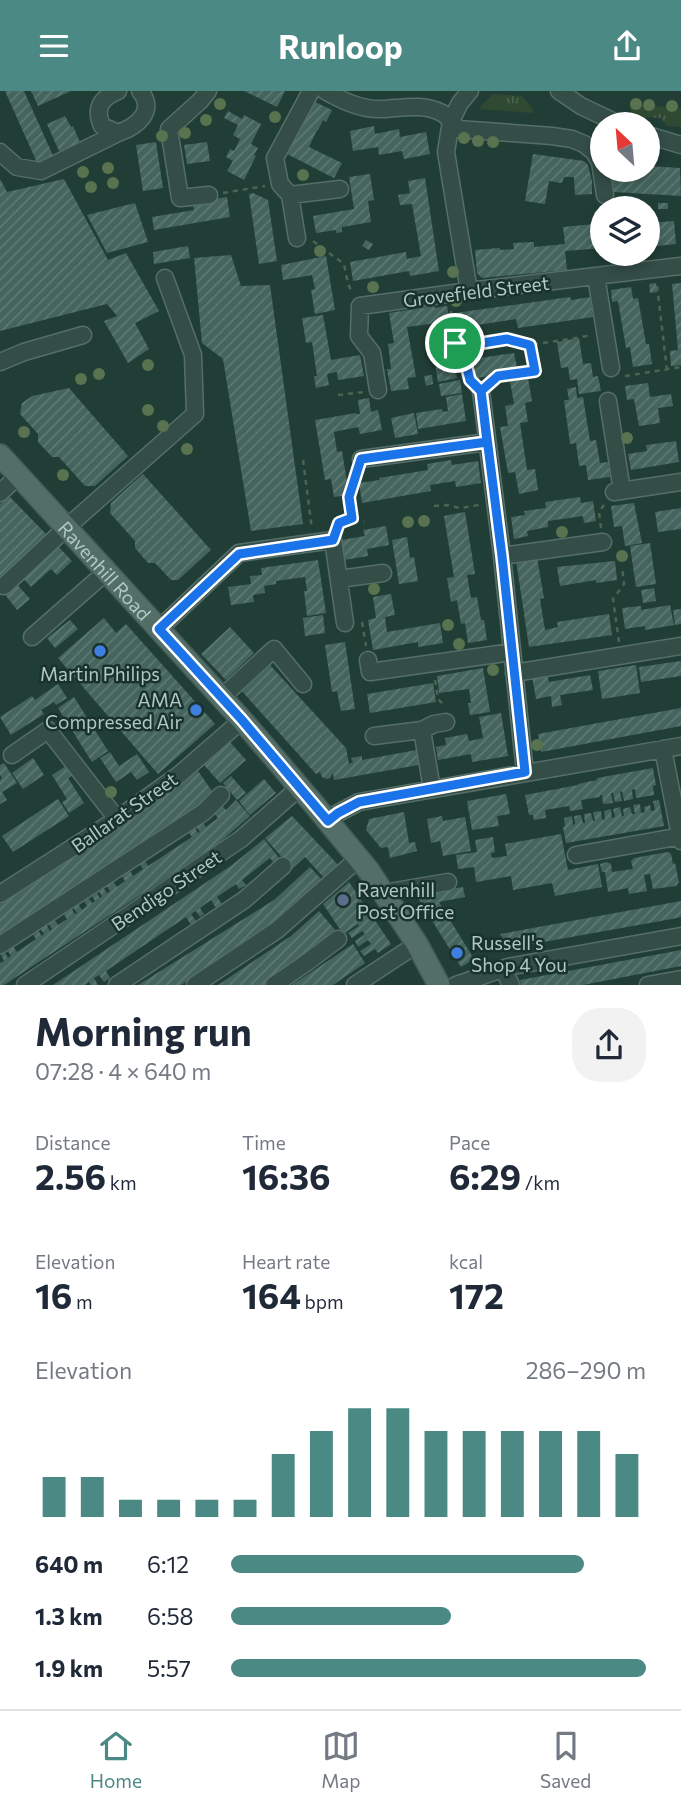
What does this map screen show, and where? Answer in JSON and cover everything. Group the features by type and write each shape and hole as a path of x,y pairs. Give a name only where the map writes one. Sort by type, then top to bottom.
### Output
{"main road":[{"name":"Ravenhill Road","path":"0,455 242,720 359,858 417,944 439,985"}],"street":[{"path":"118,91 102,99 98,118 102,127 118,133"},
{"path":"0,152 17,167 41,171 131,128 143,118 146,106 144,95 140,91"},
{"path":"169,129 208,91"},
{"path":"297,238 275,158 311,91"},
{"path":"325,91 357,106 381,109 422,107 444,113 458,129 572,139 594,152 600,162 605,195"},
{"path":"469,291 446,152 451,121 470,91"},
{"path":"559,91 594,112"},
{"path":"143,118 169,129"},
{"path":"169,129 180,198 209,195"},
{"path":"660,139 681,145"},
{"path":"285,190 340,189"},
{"name":"Grovefield Street","path":"360,306 681,266"},
{"path":"596,276 613,373"},
{"path":"4,586 195,414 193,355 165,278"},
{"path":"360,306 359,336 372,353 378,390"},
{"path":"0,362 83,335"},
{"path":"481,391 525,772"},
{"path":"608,401 618,491 681,482"},
{"path":"361,459 487,442"},
{"path":"0,493 19,475"},
{"path":"159,629 239,554 333,540 345,623"},
{"path":"502,556 603,541"},
{"path":"32,637 106,572"},
{"path":"339,579 383,573"},
{"path":"514,673 681,646"},
{"path":"221,698 274,649 303,684"},
{"path":"368,660 370,672 512,652"},
{"name":"Ballarat Street","path":"0,894 117,819 180,774 242,720"},
{"path":"374,736 422,730 446,722"},
{"path":"12,755 48,730 117,819"},
{"path":"422,730 432,789"},
{"path":"328,821 359,802 681,746"},
{"path":"576,855 680,838 676,793 663,749"},
{"name":"Bendigo Street","path":"24,985 241,839 300,787"},
{"path":"0,945 204,812 221,796"},
{"path":"195,985 278,930 359,858"},
{"path":"117,985 244,900 283,866"},
{"path":"383,893 448,882"},
{"path":"456,985 503,969 681,936"},
{"path":"274,985 338,939"},
{"path":"355,985 373,979 417,944"},
{"path":"503,969 511,985"},
{"path":"648,985 681,979"}],"path":[{"path":"209,195 285,190"},
{"path":"297,238 314,241 344,264 348,284 360,306"},
{"path":"655,269 667,370"},
{"path":"448,293 456,353 467,368 470,380 481,391 498,376 535,371 530,345"},
{"path":"455,343 464,346 507,339 530,345 606,333"},
{"path":"434,355 456,353"},
{"path":"613,373 681,367"},
{"path":"338,395 378,390"},
{"path":"352,518 349,497 361,459"},
{"path":"303,460 314,542"},
{"path":"603,541 599,512 618,491"},
{"path":"434,506 460,508 495,503"},
{"path":"333,540 339,523 352,518 364,522"},
{"path":"621,656 613,599 624,584 622,566"},
{"path":"345,623 362,620 368,660"},
{"path":"432,663 438,699 447,708 446,722"}],"green space":[{"path":"493,94 522,96 533,109 533,113 480,109"},
{"path":"630,104 681,108 681,127 667,126 660,118 660,112 632,112"}],"building":[{"path":"5,91 24,91 55,160 39,167"},
{"path":"31,91 71,91 38,106"},
{"path":"244,91 285,91 277,107"},
{"path":"313,101 332,110 326,122 323,120 309,147 342,163 334,178 287,154"},
{"path":"228,111 242,119 244,115 261,124 251,144 258,148 254,155 256,156 244,180 227,171 233,161 226,157 230,149 234,151 240,139 233,135 238,125 224,118"},
{"path":"65,116 71,127 73,126 82,147 65,155 63,150 59,151 47,124"},
{"path":"374,126 375,134 399,129 400,137 426,132 430,154 404,159 402,151 379,155 378,147 353,151 350,131"},
{"path":"156,142 163,188 143,191 136,145"},
{"path":"207,142 210,161 187,164 184,145"},
{"path":"533,154 584,161 588,165 592,194 575,195 574,177 564,177 562,183 549,181 545,204 525,201"},
{"path":"660,167 680,168 681,196 614,192 613,182 660,182"},
{"path":"370,174 374,200 368,201 371,222 342,227 342,232 336,233 336,230 316,233 313,216 354,209 349,177"},
{"path":"425,178 439,271 410,276 409,271 353,281 350,262 406,252 407,259 421,256 412,204 400,205 398,195 410,193 408,181"},
{"path":"0,179 7,192 64,179 108,260 126,253 159,311 135,323 149,349 128,363 104,321 117,316 107,304 0,331"},
{"path":"253,193 268,200 277,261 259,264 249,194"},
{"path":"227,197 230,217 154,230 152,217 194,210 192,203"},
{"path":"135,203 148,242 107,253 87,215"},
{"path":"660,203 668,203 668,209 660,209"},
{"path":"674,221 676,244 660,246 660,222"},
{"path":"590,224 590,249 565,251 567,270 482,278 477,273 475,250 514,249 513,243 534,242 534,247 565,244 563,227"},
{"path":"366,240 373,244 369,250 362,246"},
{"path":"188,246 190,258 154,264 153,252"},
{"path":"231,255 241,286 270,285 303,524 251,531 223,359 202,343 194,258"},
{"path":"326,256 335,310 315,314 311,290 315,289 312,275 283,280 281,265"},
{"path":"656,283 657,292 650,293 649,284"},
{"path":"681,283 681,365 671,366 670,351 678,350 672,284"},
{"path":"631,287 633,299 638,298 652,364 633,367 630,347 626,348 618,301 612,302 611,290"},
{"path":"570,297 571,300 590,297 593,317 518,328 516,319 457,328 455,313"},
{"path":"447,306 451,328 438,330 437,323 407,327 416,377 407,378 409,389 391,391 387,369 391,369 388,344 394,343 389,313"},
{"path":"323,315 331,360 360,355 364,376 338,380 337,372 327,374 329,385 316,388 312,342 306,343 302,318"},
{"path":"579,338 583,364 591,363 593,377 598,376 601,391 579,394 577,379 570,380 568,367 561,368 557,342"},
{"path":"514,353 517,367 496,371 497,375 476,378 473,359"},
{"path":"454,360 457,378 438,382 435,363"},
{"path":"432,375 433,384 426,386 424,376"},
{"path":"528,378 532,401 525,403 528,422 520,423 527,470 535,469 538,490 519,494 515,472 508,473 500,427 508,426 505,406 514,404 510,381"},
{"path":"460,380 462,393 441,396 439,384"},
{"path":"648,383 650,397 671,394 673,406 658,408 660,423 639,426 634,399 627,400 625,386"},
{"path":"576,387 577,398 583,397 590,441 596,440 600,463 608,462 610,477 588,480 586,465 579,466 576,443 570,444 564,400 569,400 567,389"},
{"path":"69,388 128,456 95,486 85,486 59,457 52,457 38,442 38,434 20,414 22,403 32,396"},
{"path":"462,394 466,421 418,429 416,413 442,409 443,412 448,411 446,397"},
{"path":"369,398 371,412 378,410 382,430 360,434 358,427 334,432 337,452 342,451 349,495 334,497 331,479 325,480 315,420 360,414 358,400"},
{"path":"414,413 418,434 395,438 391,418"},
{"path":"676,441 679,462 631,470 628,454 647,451 646,445"},
{"path":"451,460 452,465 478,461 481,483 456,487 455,481 430,485 431,491 362,503 359,483 428,470 427,464"},
{"path":"143,474 211,550 178,580 171,580 155,563 148,563 135,548 135,541 110,513 111,503"},
{"path":"9,496 48,536 0,581 0,504"},
{"path":"580,497 581,503 593,501 596,521 584,523 583,516 548,521 548,527 527,531 528,536 514,539 511,517 525,515 524,511 546,508 545,502"},
{"path":"634,503 642,543 625,546 622,526 614,527 611,506"},
{"path":"681,508 681,529 658,532 655,512"},
{"path":"465,512 475,574 467,575 471,598 477,597 487,640 468,643 457,600 451,602 447,578 454,577 444,516"},
{"path":"386,526 389,545 367,549 368,556 344,560 341,540 365,536 363,530"},
{"path":"407,537 410,558 414,557 418,581 399,584 392,540"},
{"path":"55,543 72,561 57,575 51,569 31,587 20,575"},
{"path":"650,543 656,584 636,587 630,546"},
{"path":"537,557 544,598 540,599 545,630 558,627 557,622 609,614 612,635 529,647 516,560"},
{"path":"318,560 326,613 307,616 305,577 276,581 276,584 264,586 265,593 253,595 254,602 231,605 228,587 251,584 250,576 262,575 261,568"},
{"path":"615,561 617,580 596,583 596,580 560,586 557,567"},
{"path":"15,582 30,599 17,610 3,592"},
{"path":"654,588 656,601 643,603 641,590"},
{"path":"391,594 395,615 385,617 387,632 440,623 443,643 418,647 418,642 373,650 368,620 376,618 373,597"},
{"path":"670,605 674,625 645,630 645,626 625,629 622,608 641,606 641,610"},
{"path":"681,609 681,624 675,625 673,610"},
{"path":"323,615 325,633 305,636 303,618"},
{"path":"104,618 116,633 126,624 215,724 158,774 58,658"},
{"path":"70,620 78,629 55,648 47,638"},
{"path":"230,627 254,653 226,680 201,654"},
{"path":"345,642 355,709 341,711 337,691 332,692 325,645"},
{"path":"681,661 681,676 641,682 639,667"},
{"path":"269,664 346,748 349,764 353,762 351,758 362,756 362,760 422,749 424,764 334,780 333,773 327,779 322,777 320,772 316,774 240,689"},
{"path":"636,665 640,693 602,699 598,671"},
{"path":"483,668 490,712 470,715 469,689 439,693 437,676"},
{"path":"547,674 549,682 590,675 593,690 560,695 562,705 552,707 551,696 536,699 532,676"},
{"path":"433,683 436,702 370,713 367,694"},
{"path":"58,684 67,698 41,710 44,714 11,735 0,717 32,696 35,700"},
{"path":"74,697 108,751 92,762 58,708"},
{"path":"681,708 681,726 541,752 538,734"},
{"path":"501,713 508,756 472,762 471,754 438,760 436,747 446,745 445,738 467,734 469,741 483,738 479,717"},
{"path":"230,742 246,760 220,783 204,765"},
{"path":"110,752 119,766 137,754 149,772 137,780 131,772 116,782 100,758"},
{"path":"33,758 44,775 23,789 12,773"},
{"path":"4,763 17,783 2,792 7,800 0,804 0,765"},
{"path":"69,764 75,774 68,778 84,803 69,813 62,802 67,799 52,775"},
{"path":"653,768 656,785 653,786 654,795 636,798 635,789 632,790 633,799 624,801 622,791 622,801 615,802 611,793 613,803 603,804 600,795 581,800 583,809 570,811 569,806 545,810 546,818 534,820 533,815 529,815 525,795"},
{"path":"198,771 214,794 0,938 0,904"},
{"path":"231,776 246,793 237,800 223,783"},
{"path":"264,779 276,793 250,815 239,801"},
{"path":"506,794 510,814 497,816 499,826 472,830 467,801"},
{"path":"58,799 69,816 13,852 2,836"},
{"path":"236,800 250,816 219,843 4,985 0,985 0,963 4,961 0,953 4,951 8,958 11,956 6,948 12,945 17,952 36,939 32,933 37,929 42,936 44,934 36,923 43,919 50,931 52,929 45,918 51,914 58,925 67,919 61,911 69,905 75,914 77,913 71,904 76,901 82,910 87,906 83,899 87,896 92,903 95,901 88,890 93,887 100,898 102,896 95,886 100,883 107,893 110,891 104,882 111,878 117,887 125,881 120,873 128,867 133,876 143,869 136,858 141,854 148,866 192,837 186,829 193,825 198,833 200,832 195,825 202,821 206,827 218,818 210,809 218,801 226,810"},
{"path":"659,800 664,826 566,843 564,818 572,816 573,825 574,816 581,815 585,823 584,814 591,813 595,821 593,812 601,811 602,820 605,819 604,811 611,809 612,818 615,817 613,809 620,807 622,816 623,809 630,807 632,814 635,814 633,805 640,804 641,813 645,812 644,807 650,805 651,811 655,810 653,801"},
{"path":"404,812 409,843 415,842 417,851 390,858 388,847 381,848 366,830 369,819"},
{"path":"292,816 341,868 326,880 305,857 292,869 265,838"},
{"path":"442,816 443,821 465,817 471,851 443,856 440,841 431,843 427,819"},
{"path":"561,834 568,870 598,864 602,887 555,896 552,883 513,890 511,876 476,882 474,867 458,869 456,855 477,852 475,840 493,837 495,852 491,853 492,858 507,856 505,844"},
{"path":"264,839 279,858 274,863 270,858 242,880 246,885 239,889 236,884 217,897 222,904 216,908 211,900 200,908 204,914 200,917 196,911 191,914 196,921 191,925 186,917 106,971 110,978 104,982 99,975 94,978 98,985 91,985 89,982 85,985 53,985 232,865"},
{"path":"668,852 673,864 675,863 679,882 676,886 653,889 650,874 644,875 647,891 629,894 628,888 608,892 605,872 602,872 600,864 611,864 612,872 633,869 631,861 634,858"},
{"path":"310,867 323,881 277,924 181,985 138,985 274,900"},
{"path":"349,882 391,944 378,953 375,949 364,956 360,951 371,944 368,940 358,947 355,941 365,934 362,931 352,938 348,933 359,926 358,924 343,934 323,904"},
{"path":"463,887 465,897 439,902 474,959 461,967 419,900 433,892"},
{"path":"681,901 681,917 672,919 510,948 500,934"},
{"path":"319,911 336,931 306,957 265,985 218,985 291,936"},
{"path":"353,944 365,963 333,985 292,985"},
{"path":"681,950 681,966 583,985 521,985 520,980"}],"place":[{"name":"Martin Philips","path":"100,651"},
{"name":"AMA Compressed Air","path":"196,710"},
{"name":"Ravenhill Post Office","path":"343,900"},
{"name":"Russell's Shop 4 You","path":"457,953"}],"route":[{"path":"455,343 456,353 467,368 470,380 481,391 502,556 525,772 359,802 328,821 242,720 159,629 239,554 333,540 339,523 352,518 349,497 361,459 487,442 481,391 498,376 535,371 530,345 507,339 464,346 455,343"}]}
